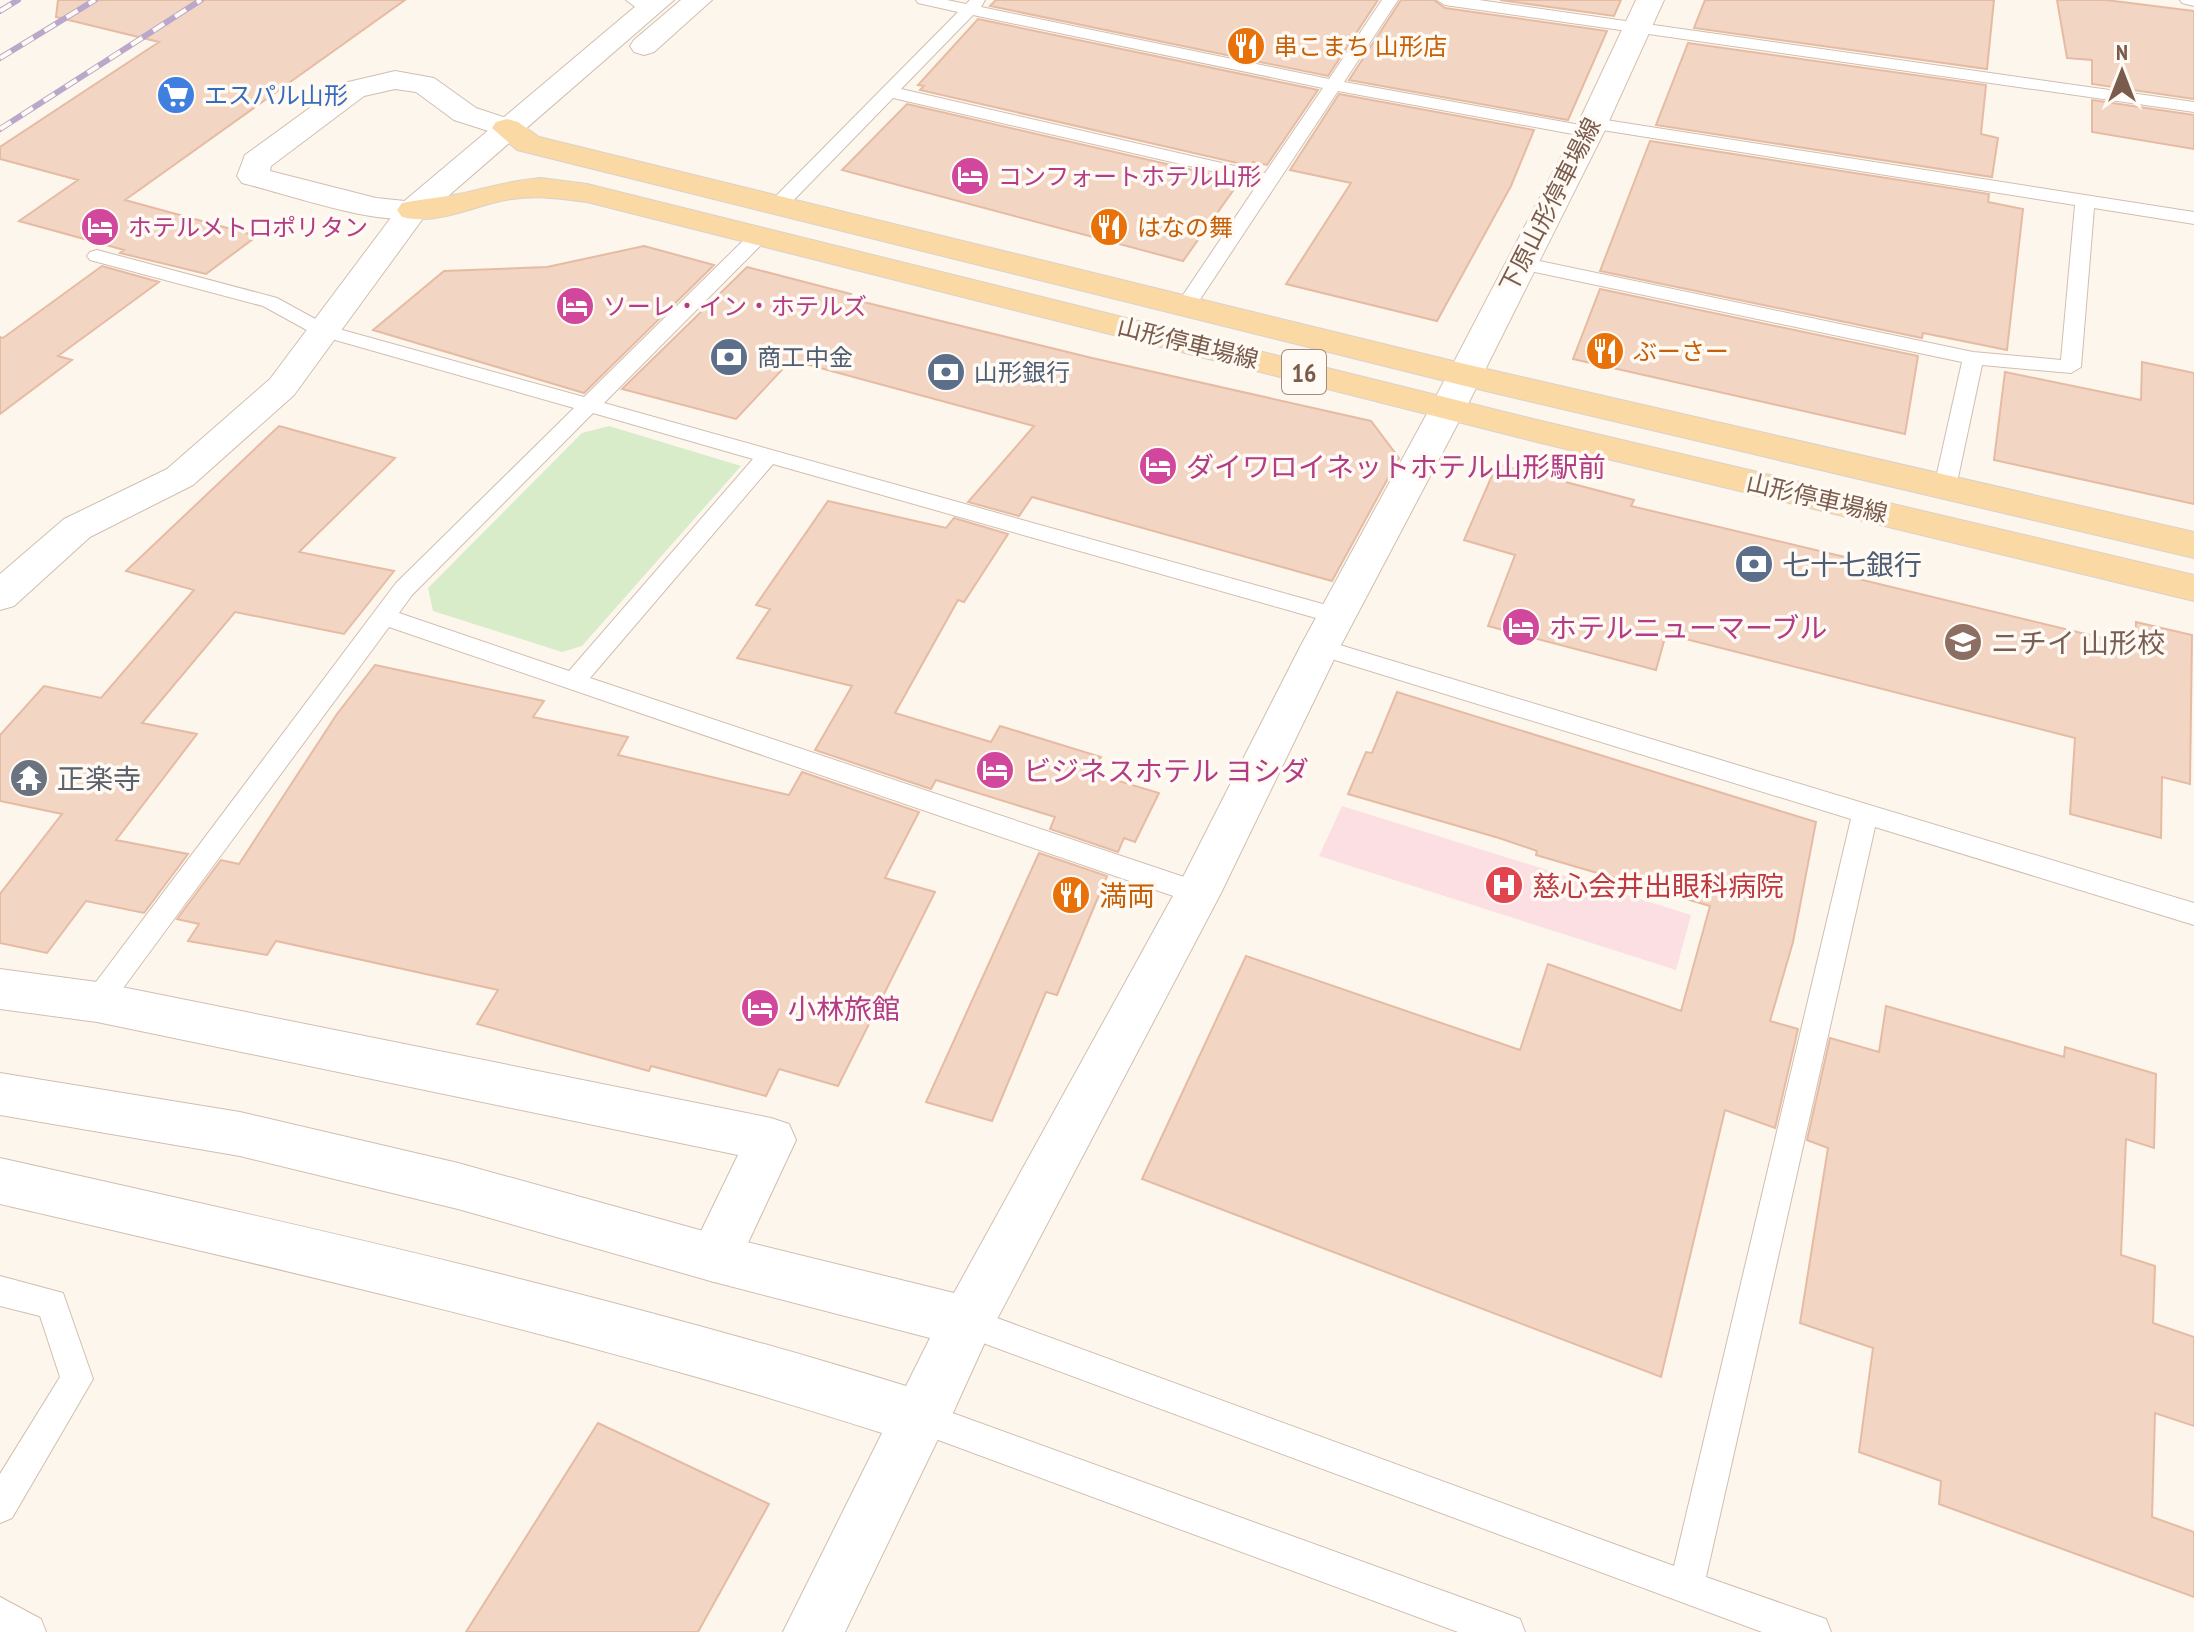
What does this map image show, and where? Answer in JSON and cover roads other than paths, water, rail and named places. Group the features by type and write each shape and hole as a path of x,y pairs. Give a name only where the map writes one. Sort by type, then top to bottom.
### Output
{"main road":[{"name":"山形停車場線","path":"517,136 1185,307 1456,391 2194,588"},
{"name":"山形停車場線","path":"413,210 462,203 506,190 541,187 587,193 760,235 1456,391 1945,487 2194,545"}],"street":[{"path":"0,596 77,528 180,477 282,387 321,330 413,210 698,0"},
{"path":"321,330 462,203 517,136 647,4"},
{"name":"下原山形停車場線","path":"813,1632 922,1418 967,1322 1198,893 1328,632 1591,128 1643,13"},
{"path":"413,210 376,207 253,176 256,162 354,89 395,80 424,84 465,114 517,136"},
{"path":"0,989 97,1002 771,1140 714,1258"},
{"path":"0,1094 240,1134 458,1186 714,1258 967,1322"},
{"path":"0,1181 298,1249 754,1365 922,1418"}],"lane":[{"path":"924,0 973,5 1333,85 1591,128 2085,199 2194,218"},
{"path":"1185,307 1390,0"},
{"path":"1445,0 1643,13 2194,107"},
{"path":"779,204 973,5"},
{"path":"890,92 1272,180"},
{"path":"1520,263 1973,358 2071,367 2085,199"},
{"path":"97,1002 404,589 760,235"},
{"path":"97,256 270,302 321,330 766,458 1328,632 1865,815 2194,914"},
{"path":"1945,487 1973,358"},
{"path":"573,682 766,458"},
{"path":"384,617 1198,893"},
{"path":"1686,1588 1865,815"},
{"path":"0,1291 52,1304 77,1379 0,1506"},
{"path":"967,1322 1813,1632"},
{"path":"922,1418 1507,1632"},
{"path":"0,1615 28,1632"}],"railway":[{"path":"0,11 18,0"},
{"path":"0,58 95,0"},
{"path":"0,129 201,0"}],"place":[{"name":"串こまち 山形店","path":"1246,46"},
{"name":"エスパル山形","path":"176,95"},
{"name":"コンフォートホテル山形","path":"970,176"},
{"name":"ホテルメトロポリタン","path":"100,227"},
{"name":"はなの舞","path":"1109,227"},
{"name":"ソーレ・イン・ホテルズ","path":"575,306"},
{"name":"ぶーさー","path":"1605,351"},
{"name":"商工中金","path":"729,357"},
{"name":"山形銀行","path":"946,372"},
{"name":"ダイワロイネットホテル山形駅前","path":"1158,466"},
{"name":"七十七銀行","path":"1754,564"},
{"name":"ホテルニューマーブル","path":"1521,627"},
{"name":"ニチイ 山形校","path":"1963,642"},
{"name":"ビジネスホテル ヨシダ","path":"995,770"},
{"name":"正楽寺","path":"29,778"},
{"name":"慈心会井出眼科病院","path":"1504,885"},
{"name":"満両","path":"1071,895"},
{"name":"小林旅館","path":"760,1008"}]}
